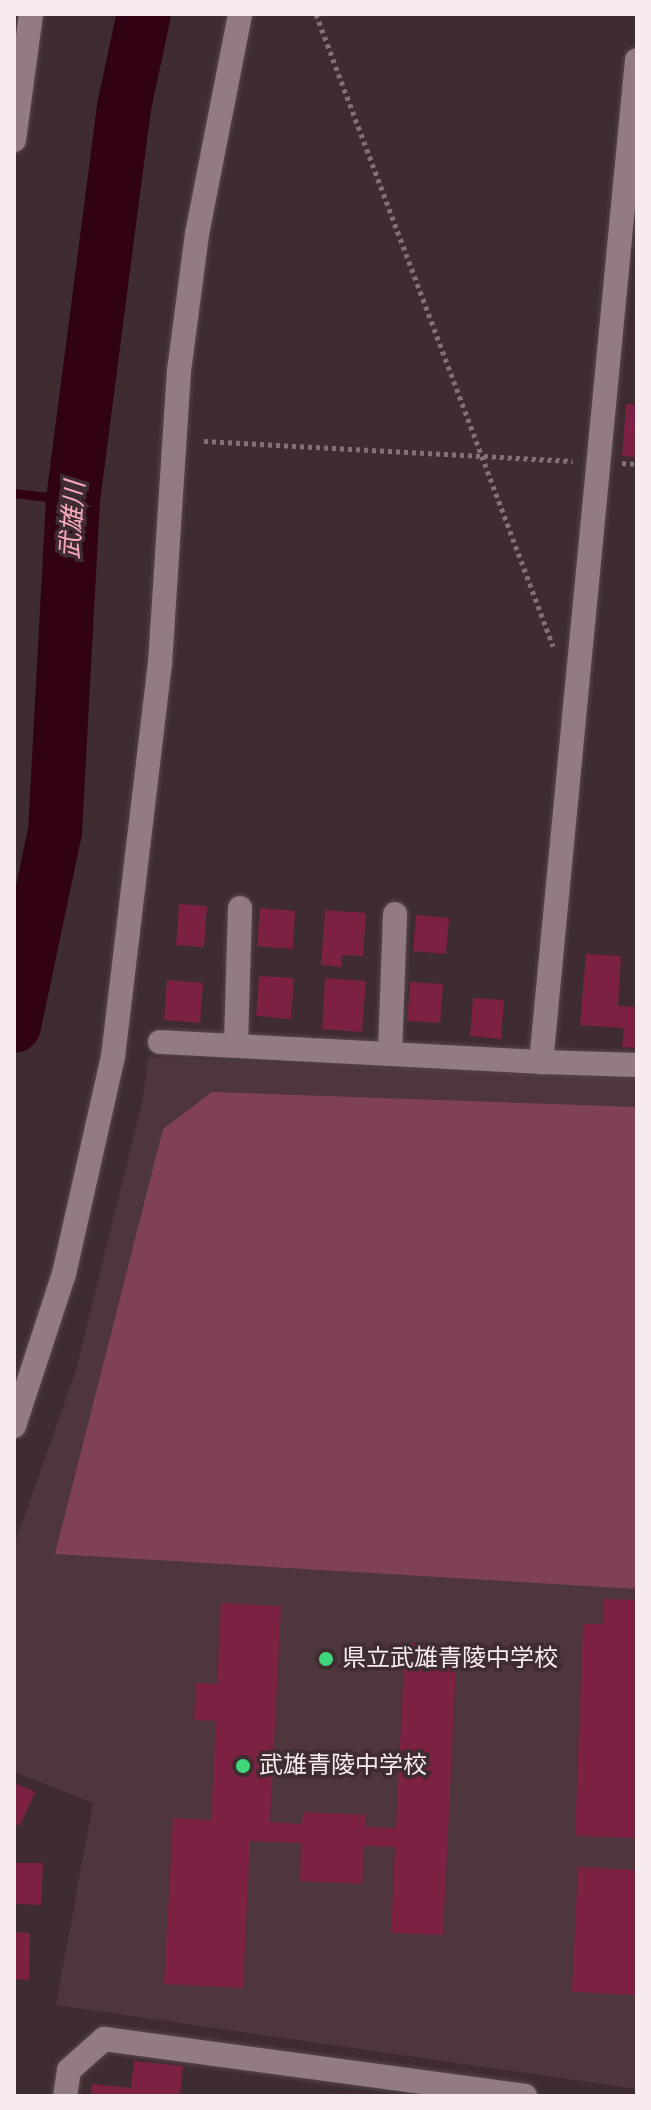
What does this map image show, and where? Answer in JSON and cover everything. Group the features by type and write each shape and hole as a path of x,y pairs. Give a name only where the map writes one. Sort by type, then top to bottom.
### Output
{"street":[{"path":"14,140 31,14"},
{"path":"14,1426 64,1274 113,1057 160,664 179,371 197,234 240,14"},
{"path":"541,1062 637,60"},
{"path":"236,1043 240,908"},
{"path":"390,1052 395,914"},
{"path":"160,1042 236,1043 637,1065"},
{"path":"65,2096 69,2070 104,2039 525,2096"}],"path":[{"path":"316,14 558,659"},
{"path":"204,441 598,462"}],"shaded area":[{"name":"県立武雄青陵中学校","path":"148,1057 637,1079 637,2089 56,2005 93,1803 14,1772 14,1546 76,1370 143,1098"},
{"path":"212,1092 637,1107 637,1589 55,1554 163,1129"}],"building":[{"path":"626,404 637,405 637,457 622,456"},
{"path":"179,904 207,906 204,947 176,945"},
{"path":"260,908 295,911 293,949 257,946"},
{"path":"325,910 366,913 363,956 342,955 341,967 321,965"},
{"path":"416,915 449,918 446,954 413,951"},
{"path":"586,954 621,956 618,1006 637,1007 637,1048 622,1047 624,1028 580,1025"},
{"path":"259,976 294,978 291,1019 256,1016"},
{"path":"325,978 366,981 362,1032 322,1029"},
{"path":"167,980 203,983 200,1023 164,1020"},
{"path":"410,982 443,984 440,1023 407,1021"},
{"path":"473,998 504,1000 501,1039 470,1036"},
{"path":"604,1599 637,1600 637,1838 575,1836 583,1624 603,1624"},
{"name":"武雄青陵中学校","path":"221,1603 281,1606 270,1822 302,1824 303,1812 366,1815 365,1827 396,1828 405,1643 457,1645 443,1935 391,1933 395,1847 364,1846 362,1884 300,1881 301,1843 250,1841 243,1988 164,1984 173,1818 211,1820 216,1721 194,1720 196,1683 217,1684"},
{"path":"14,1783 35,1792 20,1826 14,1823"},
{"path":"14,1863 43,1863 41,1905 14,1904"},
{"path":"578,1867 637,1870 637,1995 572,1992"},
{"path":"14,1932 30,1933 29,1980 14,1979"},
{"path":"134,2061 183,2066 180,2096 91,2096 92,2084 131,2088"}],"waterway":[{"name":"武雄川","path":"14,1026 55,832 73,500 124,107 144,14"},
{"path":"14,493 73,500"}],"place":[{"name":"県立武雄青陵中学校","path":"326,1659"},
{"name":"武雄青陵中学校","path":"243,1766"}]}
